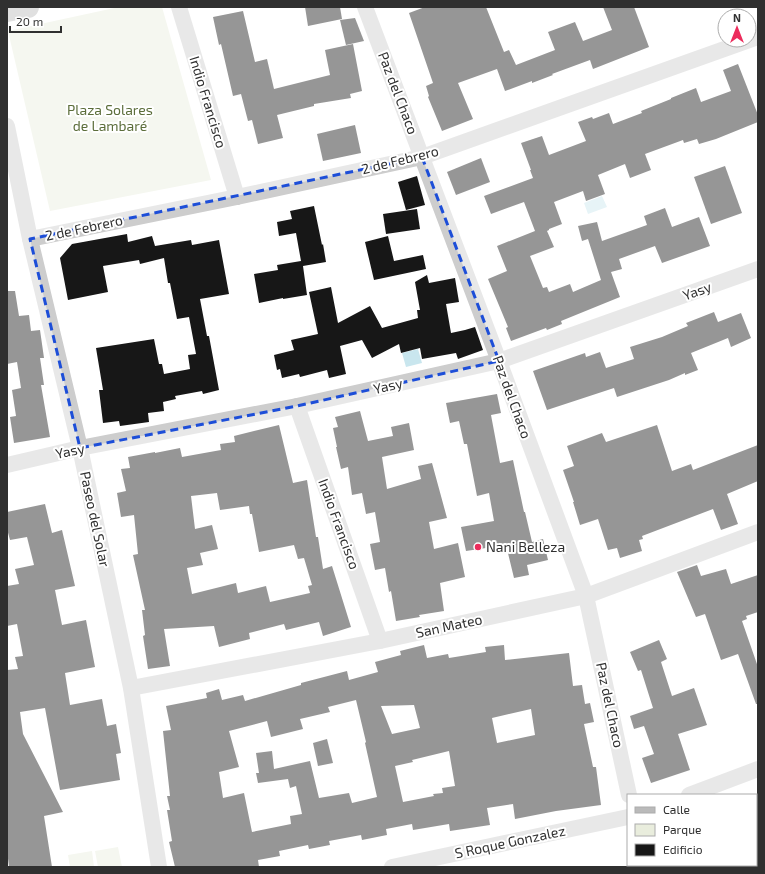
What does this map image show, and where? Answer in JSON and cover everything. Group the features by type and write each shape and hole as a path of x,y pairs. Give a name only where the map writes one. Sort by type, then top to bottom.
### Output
{"main road":[{"path":"7,11 28,7"}],"street":[{"name":"Indio Francisco","path":"179,7 236,197"},
{"name":"Paz del Chaco","path":"365,7 586,596 629,794"},
{"name":"2 de Febrero","path":"30,239 422,157 758,37"},
{"name":"Paseo del Solar","path":"7,126 30,239 80,448 131,688 159,867"},
{"name":"Yasy","path":"7,465 80,448 297,406 499,361 758,269"},
{"name":"Indio Francisco","path":"297,406 380,641"},
{"name":"San Mateo","path":"131,688 380,641 586,596 758,532"},
{"path":"692,794 758,769"},
{"name":"S Roque Gonzalez","path":"392,867 627,817"}],"highlighted area":[{"path":"422,157 499,361 297,406 80,448 30,239"}],"green space":[{"name":"Plaza Solares de Lambaré","path":"119,7 162,7 211,180 50,211 8,31"},
{"path":"118,847 122,867 98,867 95,851"},
{"path":"92,851 94,867 70,867 68,855"}],"water":[{"path":"602,196 607,207 588,214 584,203"},
{"path":"418,349 422,363 406,367 402,353"}],"building":[{"path":"305,7 340,7 342,19 308,26"},
{"path":"425,7 486,7 504,52 509,50 516,65 555,50 548,32 575,22 583,41 612,30 603,7 634,7 649,47 593,69 590,60 532,83 532,81 505,91 497,69 458,83 473,119 442,131 428,97 426,86 433,83 409,13"},
{"path":"243,11 255,62 267,59 274,89 330,75 325,50 353,44 362,91 350,94 351,98 314,104 314,106 277,115 283,138 258,144 252,120 248,121 241,94 233,96 213,17"},
{"path":"355,18 364,41 346,45 340,20"},
{"path":"738,64 758,115 758,122 716,139 699,144 697,139 684,143 683,140 645,154 651,170 630,178 625,164 598,175 605,194 586,201 583,191 554,202 562,224 547,231 554,247 530,256 543,288 547,287 549,292 570,284 573,292 601,280 588,239 582,241 578,226 597,222 602,241 647,225 644,216 665,208 672,227 699,217 710,246 662,263 655,246 619,259 622,269 611,272 620,297 561,321 562,324 547,330 546,328 511,341 506,328 508,327 488,279 507,271 497,246 535,231 524,202 491,214 484,196 533,178 521,143 542,136 549,155 586,141 578,122 592,117 593,119 609,113 613,124 642,113 641,111 696,88 701,102 731,91 723,70"},
{"path":"355,125 361,153 323,161 317,134"},
{"path":"481,158 490,182 456,195 447,172"},
{"path":"725,166 742,213 711,224 694,177"},
{"path":"417,176 425,205 406,210 398,182"},
{"path":"314,206 326,262 303,266 307,295 259,303 254,274 278,270 277,265 301,261 296,233 279,236 277,222 292,219 290,211"},
{"path":"417,209 420,229 386,234 383,214"},
{"path":"127,234 128,242 152,236 155,246 191,240 192,245 219,240 229,294 200,299 207,336 209,336 219,390 203,394 202,391 175,396 176,399 163,402 164,411 148,413 149,422 120,426 119,421 103,423 99,390 103,390 96,348 154,339 159,364 162,364 164,374 190,369 188,355 196,354 189,317 177,319 170,283 168,283 164,258 140,264 139,260 103,266 108,292 68,300 60,258 72,244"},
{"path":"388,236 394,261 423,255 426,269 374,280 365,242"},
{"path":"427,275 429,283 455,278 459,302 446,304 451,333 475,327 483,350 458,359 456,353 422,359 420,348 401,353 399,344 372,358 362,340 340,346 346,374 329,378 327,370 300,377 299,374 282,378 280,369 277,370 274,355 294,350 291,340 318,334 309,292 331,287 338,323 370,306 382,328 418,318 417,310 420,310 415,282"},
{"path":"7,291 15,291 19,316 29,315 31,331 40,330 44,358 40,358 44,385 41,385 50,437 14,443 10,417 16,416 12,390 21,388 17,362 7,364"},
{"path":"714,312 718,322 741,313 751,338 731,347 728,338 691,353 698,370 685,375 685,373 669,380 617,397 614,388 547,410 533,371 585,353 586,357 600,352 606,368 634,359 630,347 662,337 688,326 686,323"},
{"path":"497,394 501,413 491,415 500,463 513,460 532,542 543,539 548,560 527,565 529,575 514,578 506,545 466,551 461,527 494,521 489,493 477,496 467,444 464,444 459,421 450,423 446,403"},
{"path":"360,411 368,441 393,436 391,427 409,423 414,450 382,457 387,489 421,479 418,466 432,463 447,518 429,522 434,549 458,543 465,577 440,583 444,611 396,621 391,591 389,592 385,568 375,570 370,544 380,542 375,512 366,514 362,493 352,495 348,467 341,469 336,447 333,428 338,427 335,417"},
{"path":"279,425 293,483 307,480 316,537 318,537 323,569 332,566 351,627 323,636 319,622 286,630 284,624 249,633 250,639 219,647 214,626 164,629 170,666 148,669 143,636 145,635 142,610 145,610 133,555 138,554 134,515 121,517 117,493 126,491 121,469 130,468 128,457 180,448 182,457 221,450 220,444 235,442 234,436","holes":["217,493 220,510 249,506 250,514 252,514 259,552 294,545 298,559 304,558 312,585 308,586 310,593 270,602 266,586 238,593 236,583 192,594 187,568 203,565 200,553 218,549 212,525 195,529 191,496"]},
{"path":"657,425 672,471 691,464 693,470 758,445 758,481 727,494 738,524 721,530 713,509 642,536 643,539 639,540 642,551 620,558 617,548 608,550 598,519 580,525 563,470 574,466 567,446 602,433 606,442"},
{"path":"45,504 52,533 62,530 75,586 55,590 62,625 86,620 95,667 65,673 70,705 102,699 107,726 116,724 121,753 116,754 120,780 60,790 45,708 20,712 23,734 63,812 44,816 52,867 9,867 7,850 7,670 18,669 15,657 23,656 17,624 7,626 7,586 19,584 15,569 34,565 27,537 10,540 7,529 7,512"},
{"path":"697,565 701,576 726,569 731,584 758,575 758,612 746,616 747,619 742,621 758,667 758,704 756,704 738,654 721,660 705,614 696,617 677,572"},
{"path":"659,640 667,659 661,662 672,696 694,688 707,725 678,734 690,770 651,783 642,758 654,754 644,726 634,729 630,716 653,708 641,670 638,671 630,652"},
{"path":"424,645 427,658 448,654 449,658 486,652 485,647 504,645 505,660 569,653 573,686 582,685 585,704 590,703 594,722 584,724 593,767 596,767 601,805 556,811 515,819 513,804 487,808 490,825 450,831 449,824 413,830 412,824 386,829 387,835 362,840 361,835 329,841 330,845 309,849 308,845 279,851 280,856 258,860 259,867 175,867 169,842 172,841 167,810 170,810 167,796 170,796 163,731 171,730 166,706 207,698 206,693 219,689 222,700 243,695 245,701 301,685 301,683 347,671 349,680 378,672 375,662 401,655 400,651","holes":["356,700 377,797 352,803 349,793 319,798 310,761 274,769 272,751 256,753 259,773 256,773 258,783 288,779 290,788 296,786 302,814 290,816 291,824 252,832 244,793 223,798 219,772 239,767 229,731 267,721 271,737 303,729 300,719 330,712 328,707","414,705 420,728 392,734 381,706","531,709 535,735 497,743 492,718","449,751 455,786 442,788 443,793 433,794 434,796 403,802 395,766 413,762 412,760"]},
{"path":"327,739 333,763 318,766 313,743"}],"place":[{"name":"Nani Belleza","path":"478,547"}]}
